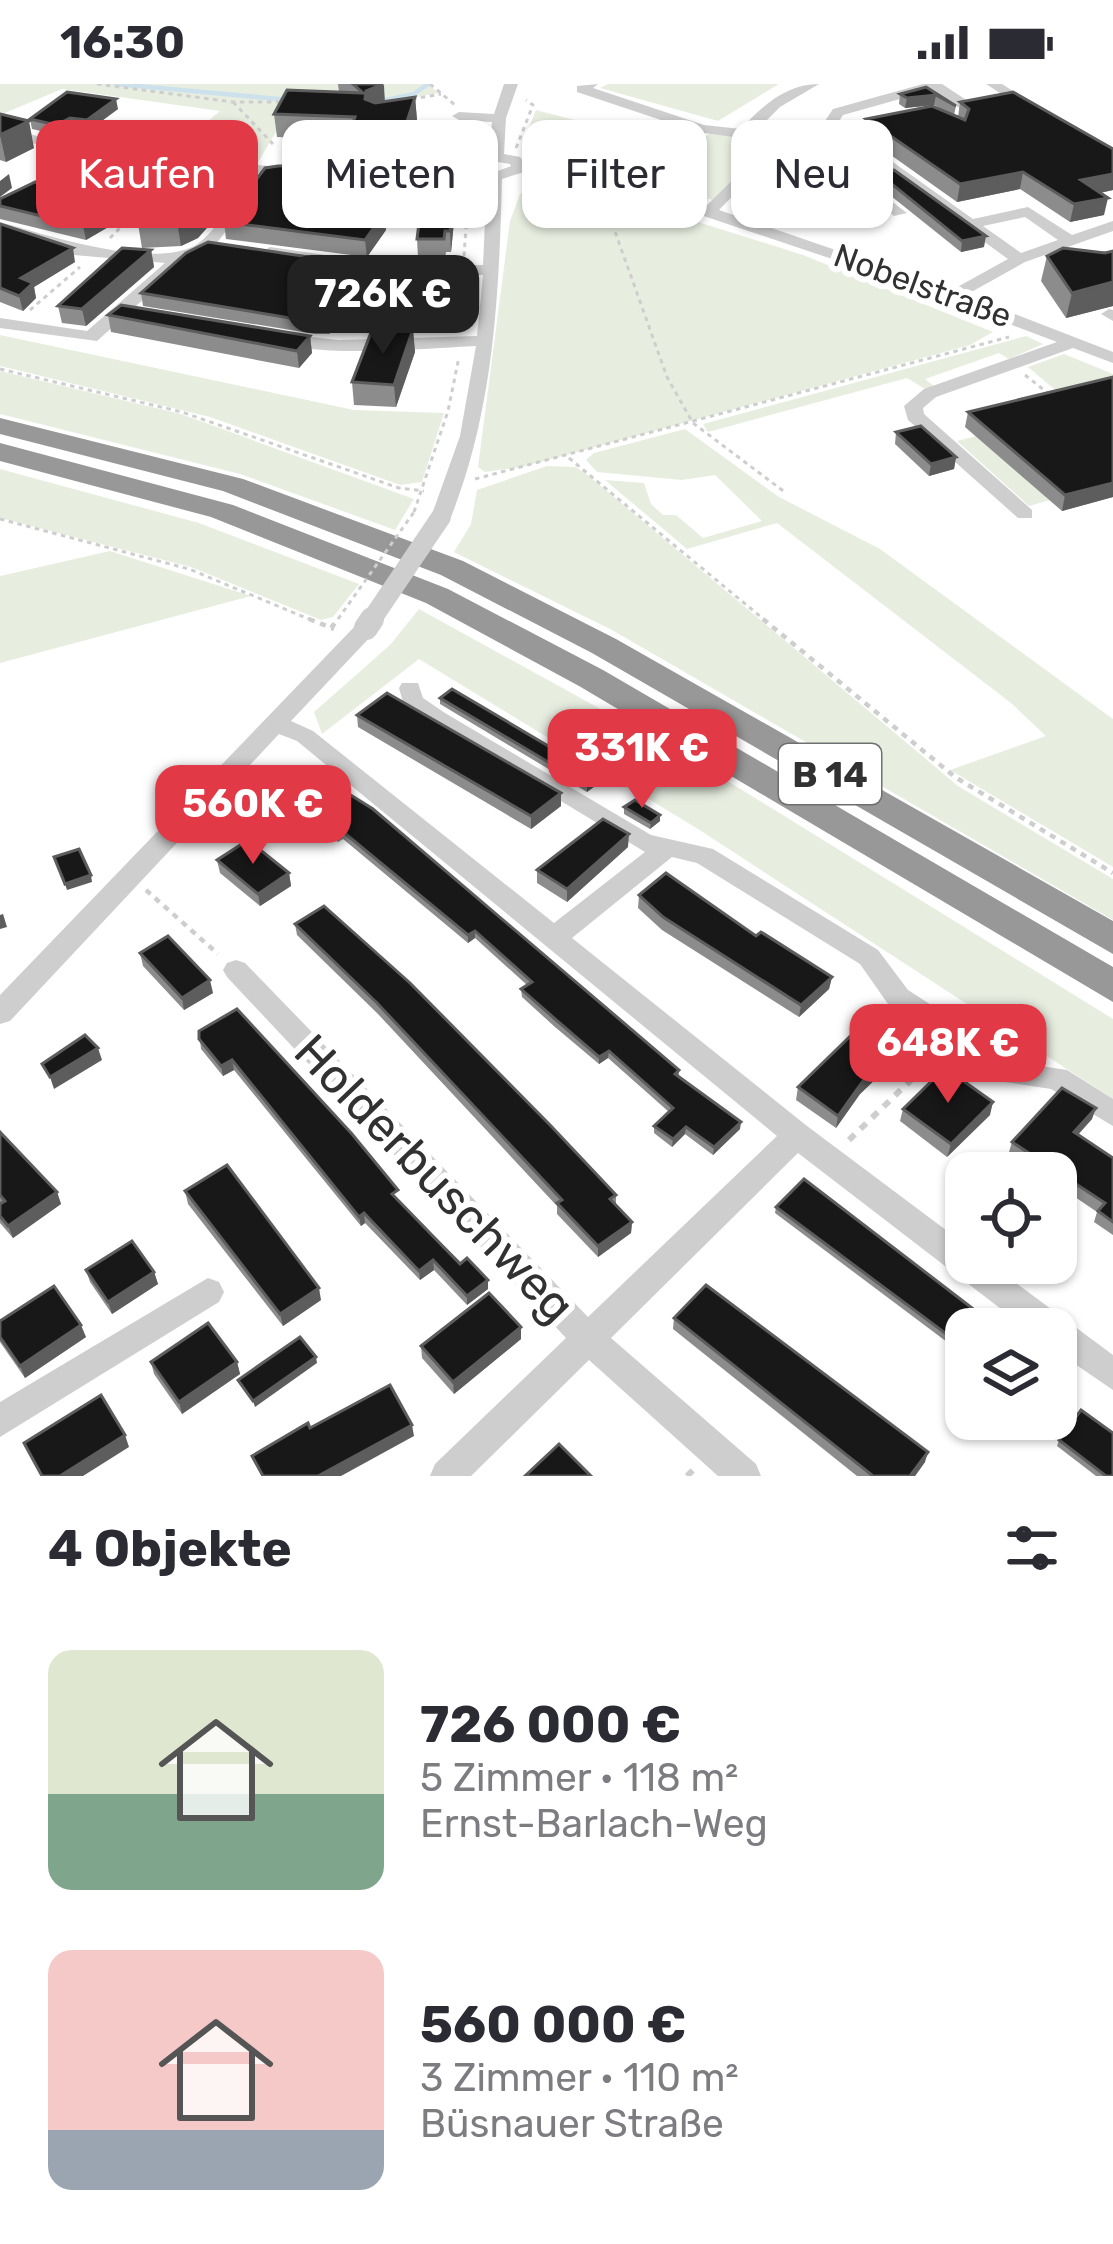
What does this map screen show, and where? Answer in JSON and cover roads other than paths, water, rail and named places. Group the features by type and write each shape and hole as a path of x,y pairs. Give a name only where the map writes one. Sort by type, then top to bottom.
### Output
{"highway":[{"name":"B 14","path":"0,425 233,485 452,568 604,646 1113,939"},
{"name":"B 14","path":"0,452 222,511 437,596 591,678 1113,986"}],"street":[{"path":"756,120 768,106 812,84"},
{"path":"832,120 838,112 936,84 972,110"},
{"path":"993,84 1059,125"},
{"path":"566,98 587,87 681,123 731,132"},
{"path":"498,131 499,118 517,89"},
{"path":"459,116 499,118"},
{"path":"0,130 36,140"},
{"path":"498,157 515,160 520,168 498,175"},
{"path":"893,169 1018,259"},
{"path":"258,171 282,172"},
{"path":"6,323 92,337 178,260 207,245 264,172"},
{"path":"0,206 36,186"},
{"path":"707,212 731,189"},
{"path":"893,209 899,213"},
{"name":"Nobelstraße","path":"707,212 956,294 1113,358"},
{"path":"963,220 1028,212 1069,239"},
{"path":"956,294 1018,259 1113,226"},
{"path":"0,227 74,250 178,260"},
{"path":"0,1013 366,628 440,518 457,482 475,414 491,228"},
{"path":"207,245 230,248"},
{"path":"253,250 395,270 488,270"},
{"path":"122,312 143,315"},
{"path":"250,333 338,345 484,341"},
{"path":"1025,514 916,416 913,406 930,393 1073,342"},
{"path":"410,688 412,701 436,718 664,850 704,855 868,957 898,998 1015,1074 1058,1078 1113,1114"},
{"path":"278,724 305,736 797,1135 1024,1308"},
{"path":"555,937 664,850"},
{"name":"Holderbuschweg","path":"236,970 585,1336 745,1476"},
{"path":"447,1476 585,1336 797,1135"},
{"path":"0,1420 208,1292"},
{"path":"1077,1349 1113,1376"}],"waterway":[{"path":"116,84 290,100"},
{"path":"376,102 414,94 428,84"}]}
